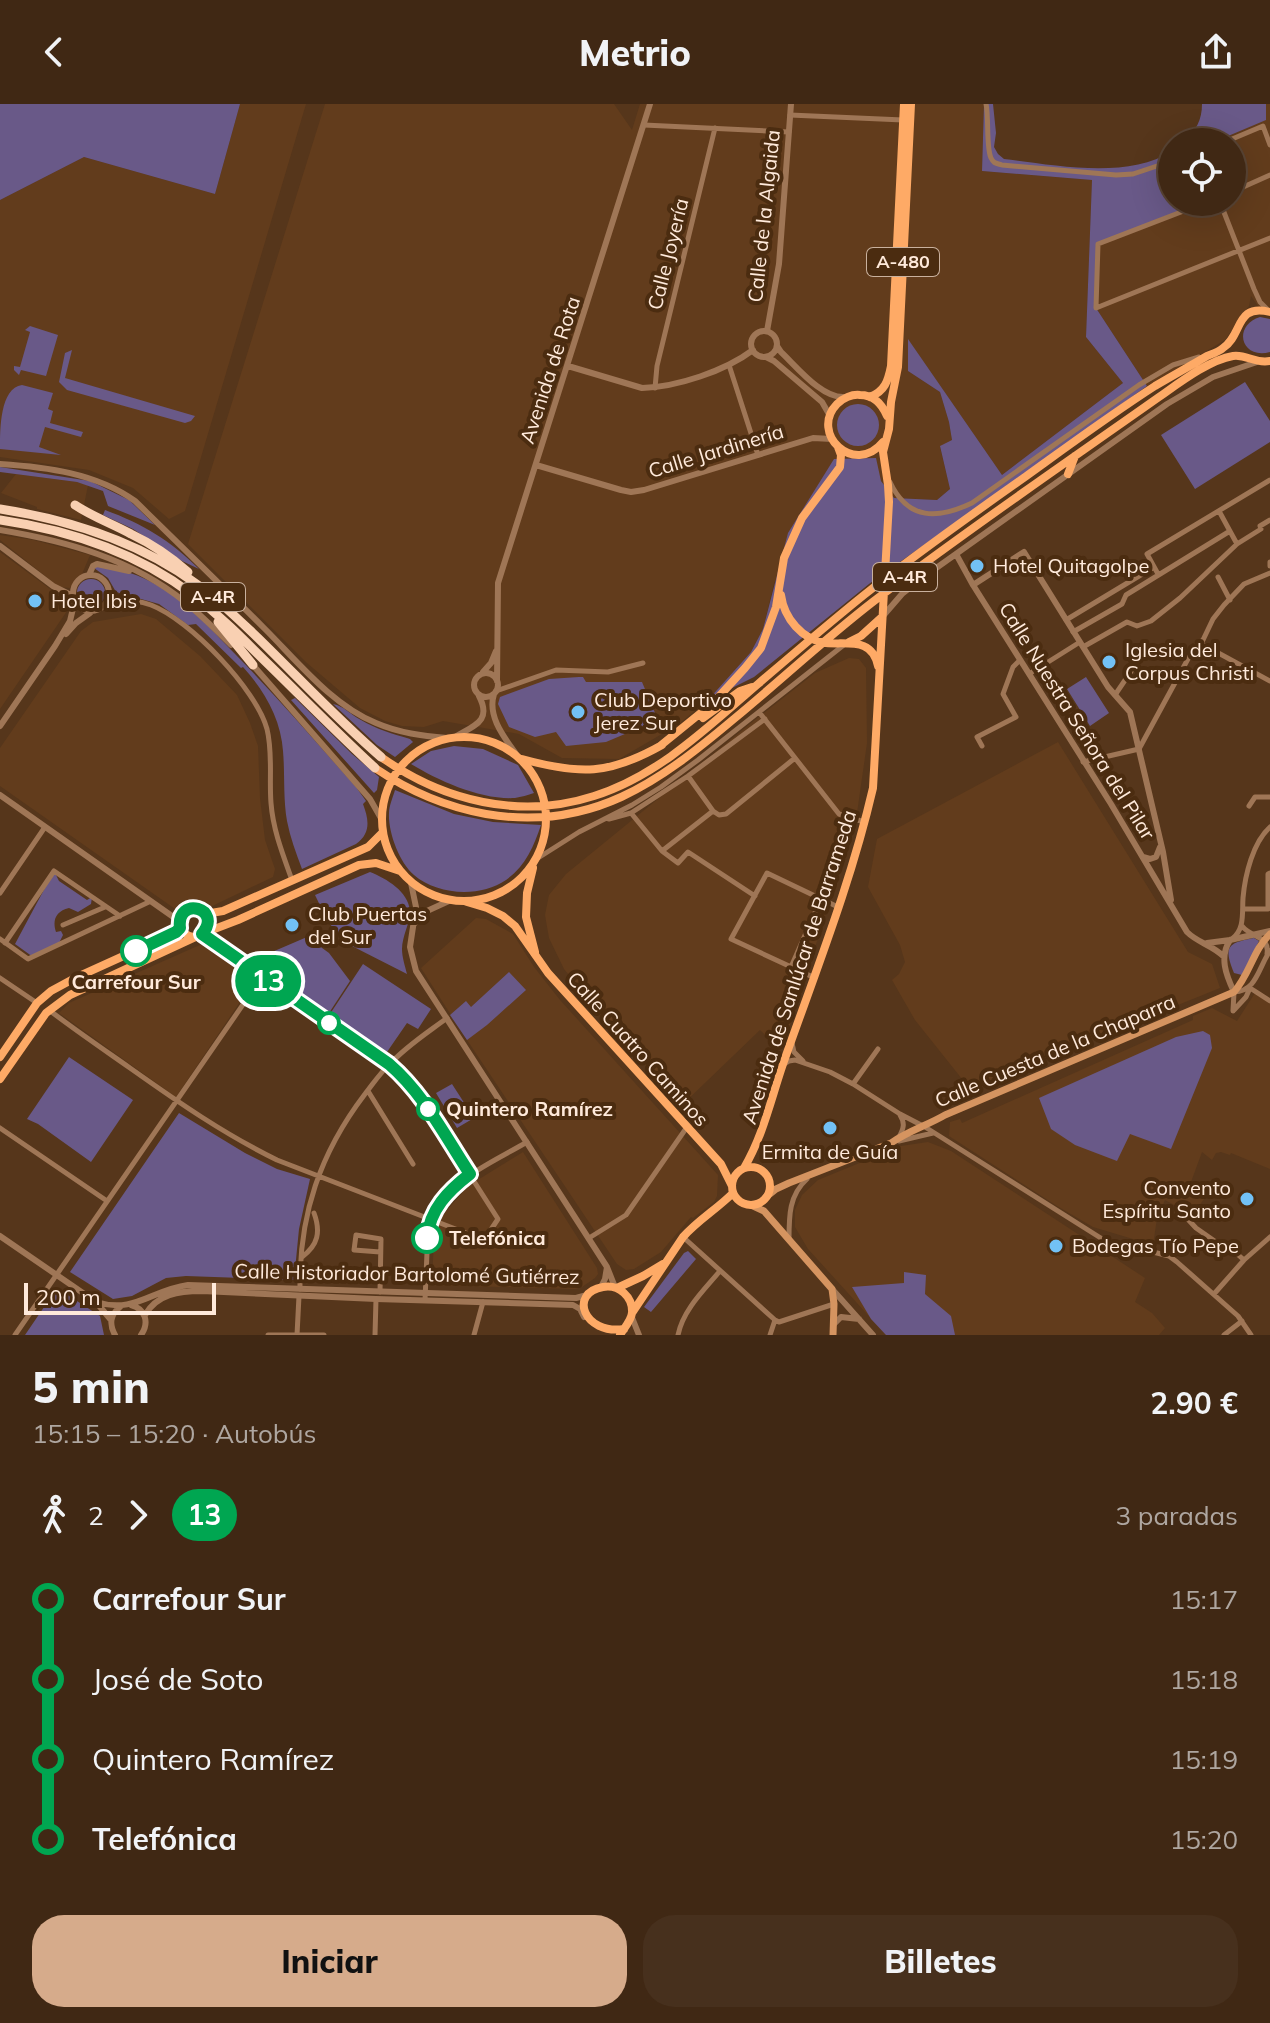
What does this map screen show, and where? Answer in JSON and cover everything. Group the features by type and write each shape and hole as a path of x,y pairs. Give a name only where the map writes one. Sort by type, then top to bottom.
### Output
{"highway":[{"path":"75,505 132,534 188,572 194,589 253,665"},
{"name":"A-4R","path":"0,509 106,535 139,549 238,620 381,757"},
{"name":"A-4R","path":"0,520 84,539 121,553 194,589 375,768"}],"main road":[{"name":"A-480","path":"870,397 884,389 891,366 904,104"},
{"name":"A-480","path":"889,420 898,367 911,104"},
{"path":"1266,362 1244,356 1235,336 1240,321 1247,314 1259,310 1270,312"},
{"name":"A-4R","path":"381,757 446,793 503,805 574,802 611,790 653,768 692,741 864,595 966,519 1155,386 1223,348 1235,336"},
{"name":"A-4R","path":"375,768 413,791 463,809 522,818 576,813 615,801 669,771 871,603 959,538 1159,397 1224,358 1244,356"},
{"path":"660,746 713,703 761,648 774,615 784,558 802,518 840,467 841,455 835,443 829,420 837,404 856,395 870,397 882,406 889,420 889,429 886,438 875,450 868,454 852,454 835,443"},
{"name":"Avenida de Sanlúcar de Barrameda","path":"741,1170 755,1150 815,978 873,788 889,502 883,452 886,438"},
{"path":"1068,474 1075,456"},
{"path":"780,587 787,616 804,634 818,640 848,642 871,650 879,672"},
{"path":"848,642 861,636 883,616"},
{"path":"518,757 538,783 546,816 545,833 536,862 513,885 491,897 451,900 426,893 411,883 392,859 382,820 386,795 396,771 419,749 451,737 487,740 518,757 563,770 606,768 627,762 679,736 740,691 757,685"},
{"path":"205,914 223,911 368,847 383,832"},
{"name":"Calle Cuatro Caminos","path":"535,952 526,917 527,893 536,862"},
{"path":"0,1079 49,1010 70,995 359,865 376,863 400,871"},
{"name":"Calle Cuatro Caminos","path":"466,901 503,916 515,926 548,973 721,1164 732,1190"},
{"path":"0,1057 37,1003 51,991 172,934 180,924 181,915 190,908 199,909 205,914 208,925 200,935"},
{"path":"180,924 186,935 200,935"},
{"path":"1234,992 1268,935"},
{"name":"Calle Cuesta de la Chaparra","path":"765,1199 776,1189 812,1173 891,1143 945,1115 1234,992"},
{"name":"Calle Cuatro Caminos","path":"721,1164 741,1170"},
{"path":"632,1314 623,1291 609,1286 601,1287 585,1301 584,1317 592,1329 606,1335 622,1332 663,1264 693,1226 718,1209 732,1190 734,1177 741,1170 752,1167 764,1172 770,1185 764,1211"},
{"path":"732,1190 736,1199 764,1211 832,1289 833,1335"},
{"path":"718,1209 765,1199"},
{"path":"616,1288 663,1264"}],"street":[{"name":"Avenida de Rota","path":"518,757 505,739 493,712 498,583 650,104"},
{"name":"Calle de la Algaida","path":"767,331 779,264 791,104"},
{"path":"986,104 989,155 995,163 1116,175 1133,174 1158,166"},
{"path":"790,115 903,120"},
{"path":"644,125 789,132"},
{"path":"1246,133 1263,126 1270,145"},
{"name":"Calle Joyería","path":"655,388 657,366 715,128"},
{"path":"1246,186 1270,175"},
{"path":"1171,216 1098,244 1096,308 1270,238"},
{"path":"1225,216 1260,302 1270,312"},
{"path":"1247,314 1254,303 1254,289"},
{"path":"829,420 822,402 774,361 759,356 753,350 755,335 767,331 776,338 781,352 817,386 834,396 849,396"},
{"path":"766,357 774,353 777,346"},
{"path":"568,366 642,388 655,388 729,365 753,350"},
{"path":"887,475 895,494 920,513 957,510 982,496 1156,374 1173,365 1216,352"},
{"path":"883,616 902,594 956,554 1192,389 1213,377 1266,362"},
{"path":"729,365 758,455"},
{"name":"Calle Jardinería","path":"813,438 829,420"},
{"name":"Calle Jardinería","path":"536,465 631,492 813,438 835,443"},
{"path":"0,464 94,479 135,501 320,684 374,723 418,735 451,737 481,721 484,715 474,681 483,673 491,674 496,688"},
{"path":"1158,574 1147,554 1270,480"},
{"path":"1219,511 1237,544"},
{"path":"1029,674 1127,620 1137,626 1151,621 1237,544 1270,520"},
{"path":"0,530 45,538 96,554 156,582 184,602 253,665 370,799 382,820"},
{"path":"1073,632 1122,606 1126,595 1230,531"},
{"path":"0,546 74,598 82,609 93,611"},
{"path":"973,585 1024,552 1081,645 1130,712 1161,843 1171,904"},
{"name":"Calle Nuestra Señora del Pilar","path":"956,554 1187,932 1223,956"},
{"path":"0,726 70,621 75,585 79,580 89,575 97,564 139,573"},
{"path":"1066,620 1154,567"},
{"path":"1083,762 1139,749 1213,619 1244,584 1270,573"},
{"path":"55,646 76,623 103,607 109,598 105,581 89,575"},
{"path":"1218,577 1230,600"},
{"path":"109,598 141,602 165,613 219,658 251,696 267,729 274,826 293,881"},
{"path":"536,862 595,823 661,787 848,642"},
{"path":"1200,642 1270,681"},
{"name":"Avenida de Rota","path":"483,673 497,648"},
{"path":"1115,695 1140,658"},
{"path":"982,746 977,737 1016,717 1003,694 1013,667 1020,660"},
{"path":"479,696 487,697 496,688 506,688 556,670 608,672 643,663"},
{"path":"759,712 839,814 865,822"},
{"path":"595,823 631,813 688,776 765,719"},
{"path":"688,776 713,811 719,815 726,814 795,758"},
{"path":"0,795 180,924"},
{"path":"1249,806 1255,797 1270,797"},
{"path":"662,851 713,811"},
{"path":"631,813 662,851 678,863 688,852 755,896"},
{"path":"0,893 45,827"},
{"path":"1205,943 1230,940 1252,934 1268,935 1268,953 1246,997 1233,1011 1234,992 1223,956 1224,949 1230,940 1238,934 1242,925 1243,895 1255,847 1270,827"},
{"path":"1143,857 1156,857 1161,843"},
{"path":"120,916 54,871 3,941 28,959 120,916 151,901"},
{"path":"815,978 731,939 767,873 838,907"},
{"path":"1243,909 1268,909 1270,873"},
{"path":"411,883 416,907 410,947 412,964 589,1238 616,1288"},
{"path":"791,967 821,899"},
{"path":"414,924 427,911 451,900"},
{"path":"63,925 105,906"},
{"path":"1242,925 1252,934"},
{"path":"49,1010 177,1101 247,1145 277,1160 484,1240 498,1219 413,1087 389,1064 200,935"},
{"path":"1261,966 1270,970"},
{"path":"15,1335 262,977"},
{"path":"1230,977 1245,978"},
{"path":"0,978 37,1003"},
{"path":"1234,992 1250,988"},
{"path":"1250,988 1270,1001"},
{"path":"297,1335 301,1258 308,1209 318,1174 347,1118 389,1064 447,1018"},
{"path":"792,1040 794,1052 803,1062"},
{"path":"853,1084 878,1049"},
{"path":"783,1065 792,1060 803,1062 853,1084 1107,1242 1169,1256 1214,1294 1242,1321 1251,1335"},
{"path":"368,1091 413,1164"},
{"path":"899,1137 904,1129 900,1114"},
{"path":"589,1238 626,1215 687,1127"},
{"path":"0,1128 107,1201"},
{"name":"Calle Cuesta de la Chaparra","path":"891,1143 933,1133"},
{"path":"425,1296 430,1219 448,1192 470,1174 527,1142"},
{"path":"790,1240 791,1205 800,1185 812,1173"},
{"path":"301,1258 310,1251 317,1237 319,1230 314,1213"},
{"path":"1183,1214 1196,1228 1216,1242 1227,1245 1244,1260"},
{"path":"375,1335 381,1239 356,1235 354,1250 380,1252"},
{"path":"0,1236 96,1302 111,1320"},
{"path":"683,1237 779,1322 834,1304"},
{"path":"1214,1294 1244,1260 1270,1237"},
{"path":"601,1287 607,1267"},
{"path":"678,1335 688,1311 720,1271"},
{"name":"Calle Historiador Bartolomé Gutiérrez","path":"120,1307 188,1285 299,1293"},
{"path":"832,1289 873,1335"},
{"name":"Calle Historiador Bartolomé Gutiérrez","path":"145,1315 154,1303 183,1291 576,1298 590,1294"},
{"name":"Calle Historiador Bartolomé Gutiérrez","path":"425,1296 483,1302 573,1305 580,1309 584,1317"},
{"path":"96,1302 120,1307"},
{"path":"474,1335 483,1302"},
{"path":"131,1305 145,1315 146,1326 141,1335"},
{"path":"115,1335 111,1320 120,1307"},
{"path":"632,1314 638,1335"},
{"path":"833,1325 841,1317 859,1319"},
{"path":"770,1335 775,1320"},
{"path":"1224,1335 1242,1321"},
{"path":"622,1332 631,1329 638,1335"},
{"path":"269,1335 324,1335"}],"shaded area":[{"path":"0,104 240,104 215,194 84,157 0,200"},
{"path":"240,104 306,104 185,511 169,519 133,488 89,470 0,457 0,200 84,157 215,194"},
{"path":"325,104 614,104 632,130 640,104 984,104 982,171 1092,180 1086,337 1123,383 1002,475 909,341 908,371 940,392 949,422 952,440 940,447 950,489 937,500 894,498 881,481 852,459 834,459 774,583 763,629 751,652 708,700 679,724 619,759 562,758 519,734 443,721 424,727 385,721 360,708 307,663 188,544"},
{"path":"984,104 993,104 994,147 1004,159 1068,167 1113,168 1158,158 1158,216 1171,216 1098,244 1096,308 1147,386 869,584 754,677 708,700 751,652 763,629 788,533 834,459 876,458 881,481 894,498 937,500 950,489 940,446 952,440 949,422 940,392 908,371 908,339 1002,475 1123,383 1086,337 1092,180 982,171"},
{"path":"1202,104 1266,104 1266,120 1246,128 1195,128"},
{"path":"1266,104 1270,104 1270,311 1258,306 1251,296 1249,306 1225,340 1147,386 1096,308 1098,244 1171,216 1246,216 1246,128 1265,120"},
{"path":"1260,317 1270,319 1270,352 1252,351 1244,341 1246,327"},
{"path":"30,326 58,335 46,376 21,370 19,375 14,370 14,366 20,367 30,332 25,330"},
{"path":"72,350 65,378 195,416 185,423 67,390 59,382 65,353"},
{"path":"1245,382 1270,421 1270,442 1195,489 1161,435"},
{"path":"22,385 53,393 48,409 53,411 50,423 83,432 81,437 45,427 39,447 61,455 0,449 5,401 9,393"},
{"path":"858,404 873,410 879,425 873,440 858,446 843,440 837,425 843,410"},
{"path":"0,467 90,481 129,500 155,525 108,506 103,491 77,482 0,472"},
{"path":"16,474 88,485 81,520 37,509 1,493"},
{"path":"105,510 155,534 199,569 133,529 103,515"},
{"path":"0,535 90,555 82,574 70,588 59,587 0,540"},
{"path":"0,552 61,597 67,604 67,611 0,709"},
{"path":"94,568 132,573 157,585 182,602 216,634 366,801 363,804 367,826 361,840 302,869 287,821 282,739 270,706 258,685 196,624 188,625 159,604 116,592 108,578"},
{"path":"91,579 101,583 105,593 101,603 91,607 81,603 77,593 81,583"},
{"path":"141,614 156,619 200,656 237,695 258,746 260,798 265,840 275,869 273,877 208,908 199,902 178,911 0,786 0,748 81,631 93,622"},
{"path":"849,658 859,659 866,668 867,743 856,820 790,1025 780,1049 760,1030 680,1107 564,969 549,938 545,915 549,895 566,874 751,723 815,673"},
{"name":"Club Deportivo Jerez Sur","path":"583,677 586,682 642,682 658,720 606,742 566,746 556,732 535,737 509,727 498,704 500,697 549,679"},
{"path":"1086,677 1109,713 1090,726 1067,689"},
{"path":"295,698 379,777 374,793 291,700"},
{"path":"333,704 373,726 413,742 395,757 377,745"},
{"path":"1058,742 1188,952 1212,964 1220,988 970,1089 915,1020 892,980 905,962 900,945 868,887 877,839"},
{"path":"454,746 483,749 518,765 534,793 502,798 475,793 447,783 411,764 431,751"},
{"path":"395,790 454,814 493,822 541,825 528,856 506,880 472,892 446,890 423,882 399,855 389,821"},
{"path":"54,871 59,881 87,900 92,897 91,904 78,912 69,908 58,914 55,928 63,935 58,945 33,957 15,944"},
{"path":"370,872 396,887 408,904 410,915 402,949 407,974 348,944 328,922 315,895"},
{"path":"476,918 486,919 513,934 560,1000 718,1175 714,1202 691,1217 661,1252 634,1269 626,1270 617,1264 421,968"},
{"path":"307,937 329,953 350,981 329,1013 251,961"},
{"path":"1254,938 1259,941 1242,975 1234,973 1229,957 1230,947"},
{"path":"202,944 254,981 176,1097 59,1013 69,1003"},
{"path":"363,964 431,1009 418,1029 407,1023 387,1052 330,1014"},
{"path":"509,972 526,990 467,1040 450,1015 466,1001 471,1007"},
{"path":"1255,993 1270,1003 1270,1169 1231,1153 1216,1153 1212,1160 1202,1152 1191,1182 1207,1195 1190,1218 1177,1205 1165,1200 1157,1218 1153,1245 1093,1227 949,1136 950,1122 960,1119 962,1123 1193,1020 1193,1016 1212,1008 1237,1021"},
{"path":"1203,1031 1210,1035 1212,1048 1171,1149 1130,1134 1117,1161 1075,1145 1051,1129 1039,1098 1176,1037"},
{"path":"69,1057 133,1100 91,1162 27,1119"},
{"path":"452,1084 474,1118 457,1128 436,1093"},
{"path":"179,1113 245,1153 277,1169 310,1179 299,1229 294,1280 166,1278 132,1296 113,1299 70,1272"},
{"path":"928,1142 951,1151 1145,1278 1135,1302 1152,1313 1165,1328 1159,1335 886,1335 808,1249 795,1227 795,1210 802,1195 818,1180 901,1146"},
{"path":"523,1152 598,1274 575,1289 435,1285 432,1282 434,1239 443,1215 468,1186"},
{"path":"688,1251 696,1259 651,1312 644,1307"},
{"path":"904,1272 926,1275 925,1294 951,1316 955,1335 886,1335 871,1319 852,1287 904,1283"},
{"path":"57,1288 100,1316 104,1335 25,1335"}],"bus line":[{"name":"13","path":"136,951 176,932 180,928 181,915 190,908 199,909 208,921 202,934 404,1077 470,1174 439,1204 430,1219 427,1238"}],"place":[{"name":"Hotel Quitagolpe","path":"977,566"},
{"name":"Hotel Ibis","path":"35,601"},
{"name":"Iglesia del Corpus Christi","path":"1109,662"},
{"name":"Club Deportivo Jerez Sur","path":"578,712"},
{"name":"Club Puertas del Sur","path":"292,925"},
{"name":"Carrefour Sur","path":"136,951"},
{"name":"Quintero Ramírez","path":"428,1109"},
{"name":"Ermita de Guía","path":"830,1128"},
{"name":"Convento Espíritu Santo","path":"1247,1199"},
{"name":"Telefónica","path":"427,1238"},
{"name":"Bodegas Tío Pepe","path":"1056,1246"}]}
